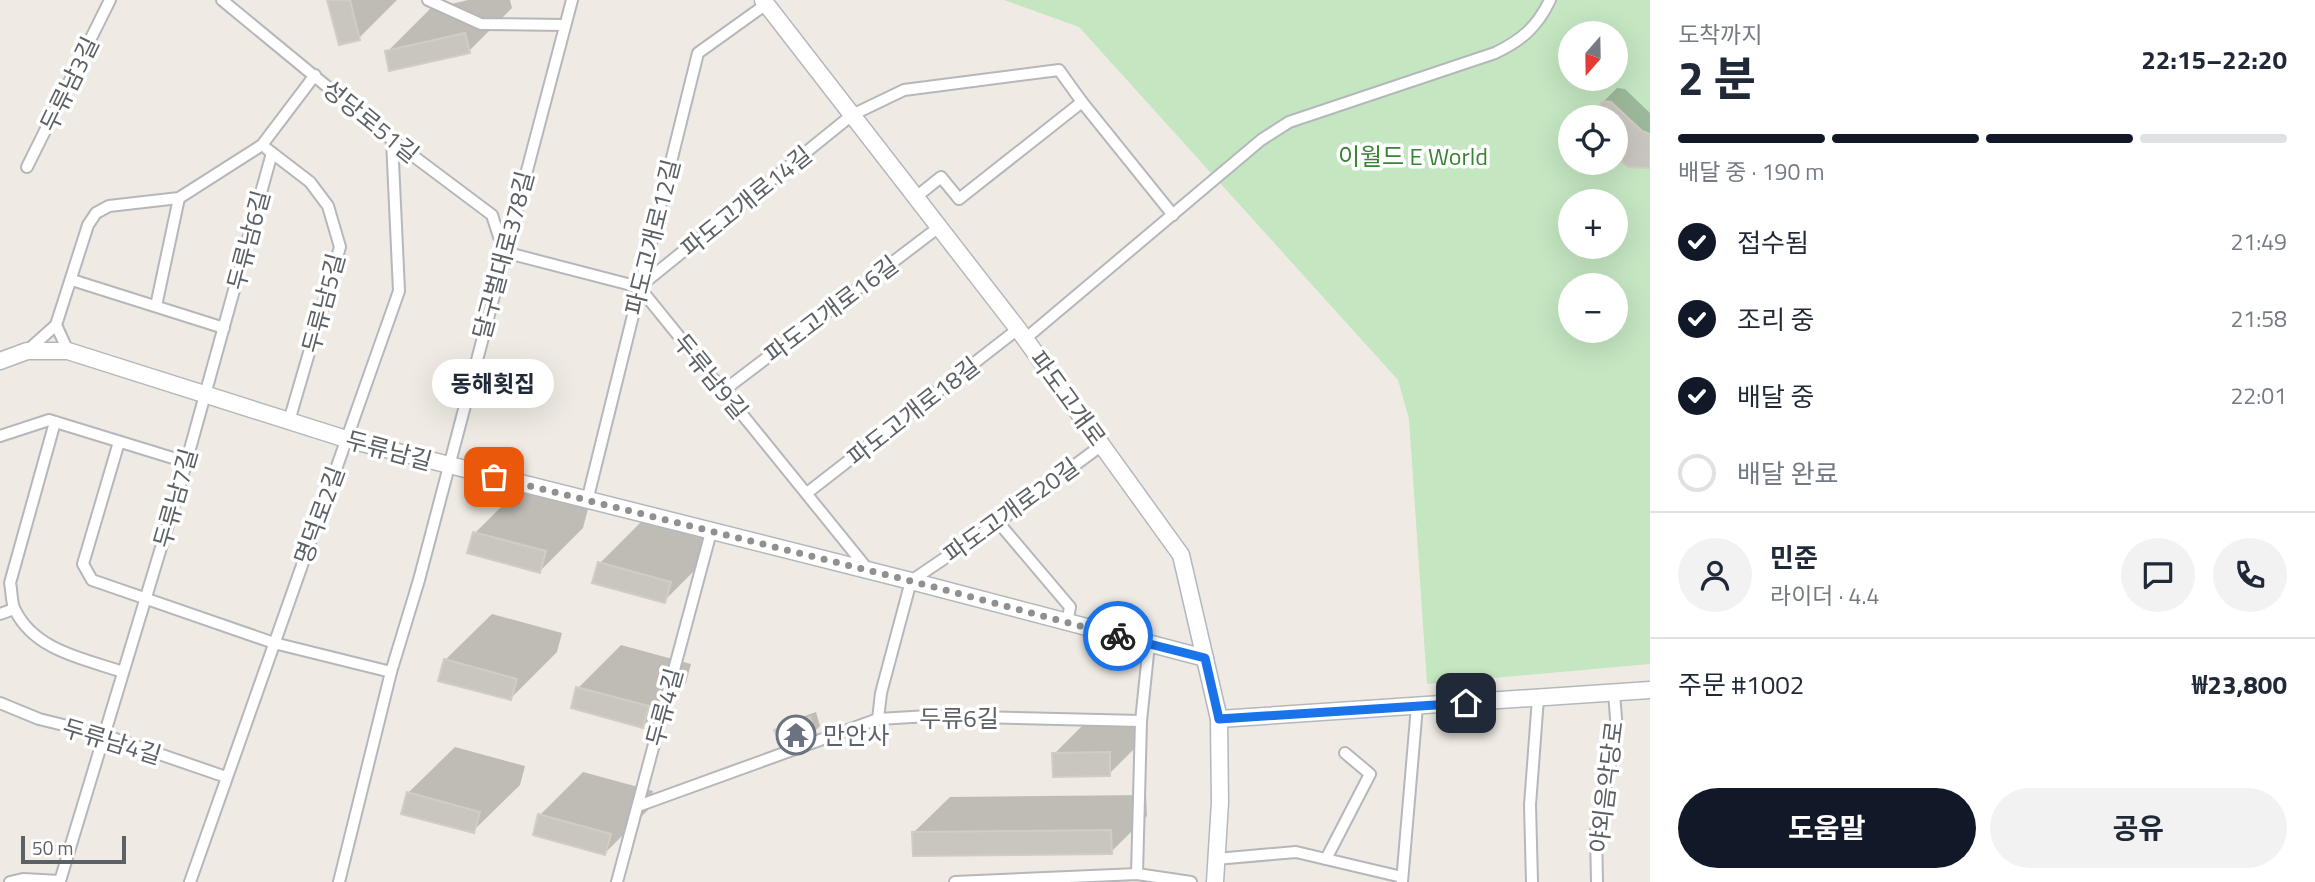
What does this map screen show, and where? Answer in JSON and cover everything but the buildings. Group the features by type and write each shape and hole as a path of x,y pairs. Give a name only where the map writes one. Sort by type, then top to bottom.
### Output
{"street":[{"name":"두류남3길","path":"27,167 110,0"},
{"name":"성당로51길","path":"222,0 392,140 492,215 504,252"},
{"path":"428,0 481,24 565,25"},
{"name":"달구벌대로378길","path":"339,882 391,672 419,580 447,465 572,0"},
{"name":"파도고개로18길","path":"807,493 1022,334 1173,215 1261,141 1289,122 1494,53 1523,38 1535,27 1550,0"},
{"name":"파도고개로","path":"764,2 1022,334 1181,555 1219,719 1220,802 1215,882"},
{"name":"파도고개로12길","path":"587,501 698,53 764,2"},
{"name":"파도고개로14길","path":"639,288 852,115 904,90 1059,70 1082,102"},
{"path":"27,351 56,325 88,225 96,213 109,206 179,198 262,145 315,75"},
{"path":"916,197 941,177 959,200 1082,102 1173,215"},
{"name":"명덕로2길","path":"190,882 399,291 392,140"},
{"name":"두류남5길","path":"262,145 310,182 328,206 340,247 289,421"},
{"name":"두류남6길","path":"205,395 272,153"},
{"path":"156,306 179,198"},
{"name":"파도고개로16길","path":"723,391 939,227"},
{"path":"504,252 639,288"},
{"path":"72,280 224,328"},
{"name":"두류남9길","path":"639,288 871,573"},
{"path":"56,325 68,351"},
{"name":"두류남길","path":"0,361 27,351 68,351 346,439 1205,658"},
{"name":"두류남7길","path":"60,881 205,395"},
{"path":"0,436 49,420 186,462"},
{"path":"55,422 10,583 14,609 30,630 47,645 123,672"},
{"path":"119,442 83,564 92,580 145,601 274,643 391,672"},
{"name":"파도고개로20길","path":"911,581 998,522 1102,445"},
{"path":"998,522 1070,607 1067,623"},
{"name":"두류4길","path":"617,882 711,532"},
{"path":"878,719 881,693 911,581"},
{"path":"0,614 14,609"},
{"path":"1137,874 1141,721 1149,644"},
{"name":"야외음악당로","path":"1219,719 1650,690"},
{"name":"야외음악당로","path":"1597,882 1595,831 1617,732 1614,692"},
{"path":"1532,882 1530,805 1538,698"},
{"name":"두류남4길","path":"0,703 39,719 104,735 226,777"},
{"path":"1216,859 1296,852 1402,879 1417,706"},
{"name":"두류6길","path":"638,806 878,719 929,716 1141,721"},
{"path":"1326,859 1370,774 1345,752"},
{"path":"955,882 1137,874 1191,882"},
{"path":"10,882 23,879 60,881"}],"green space":[{"name":"이월드 E World","path":"1004,0 1650,0 1650,664 1427,684 1409,419 1398,380 1079,27"}],"way so far":[{"path":"494,477 911,581 1118,636"}],"place":[{"name":"동해횟집","path":"494,477"},
{"name":"만안사","path":"796,735"}],"route":[{"path":"1118,636 1205,658 1219,719 1466,703"}]}
